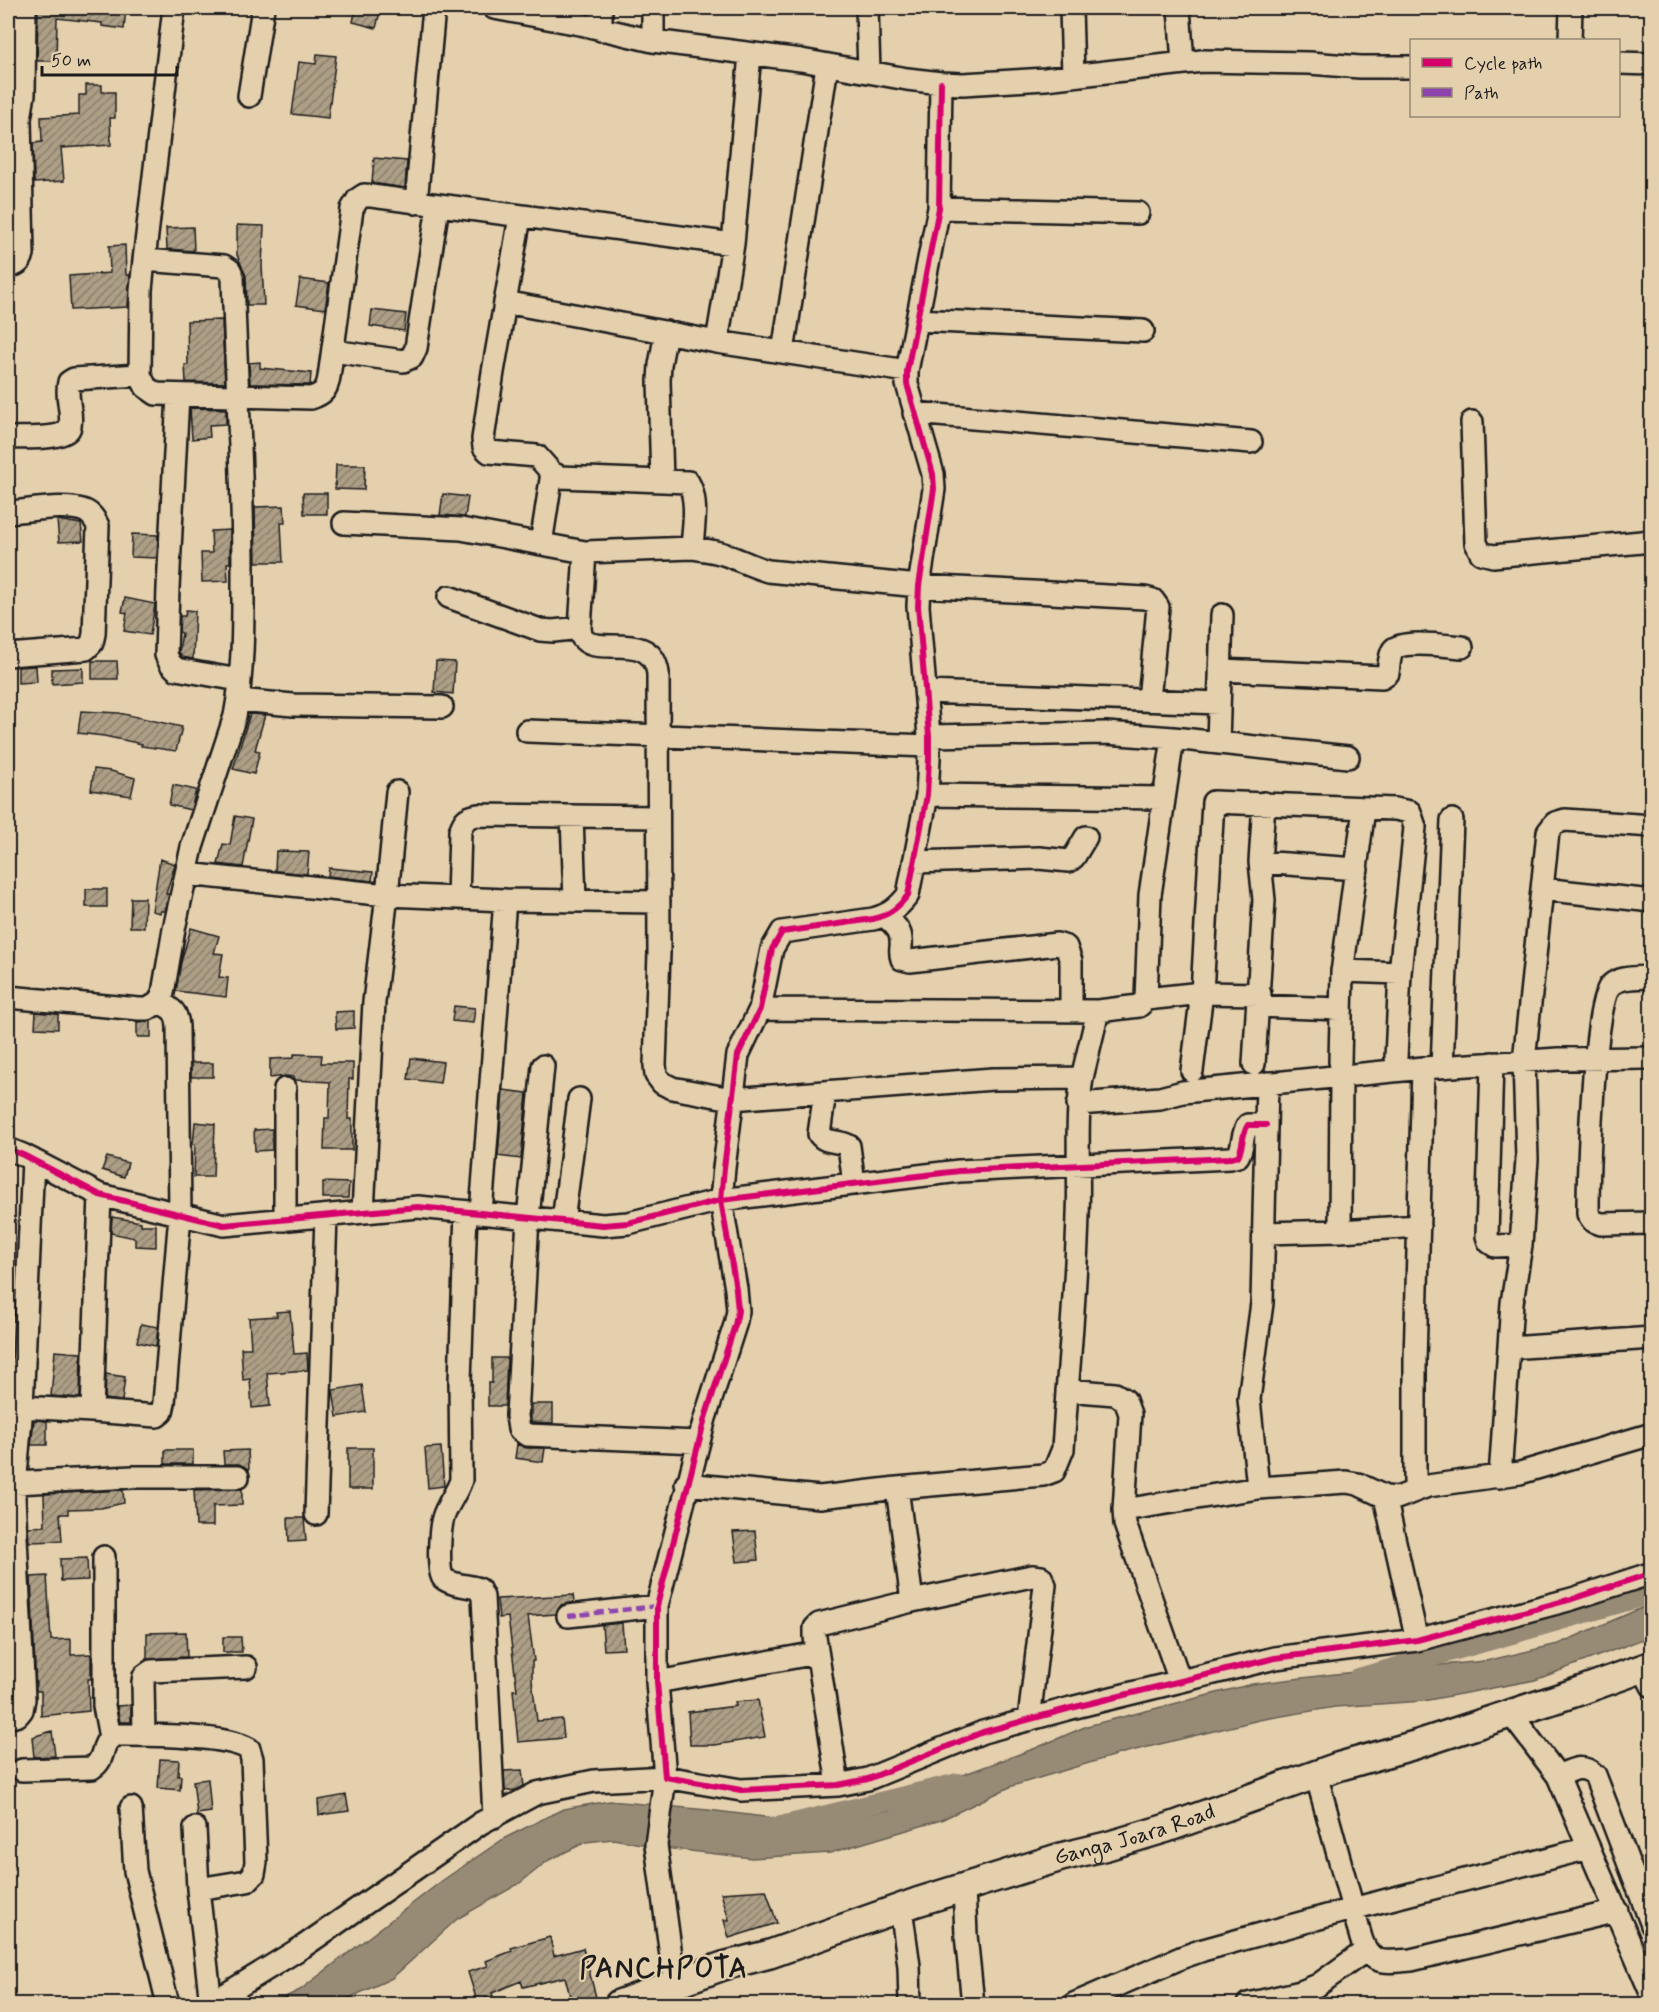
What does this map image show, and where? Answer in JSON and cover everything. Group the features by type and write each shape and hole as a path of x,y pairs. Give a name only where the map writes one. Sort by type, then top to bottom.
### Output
{"main road":[{"name":"Ganga Joara Road","path":"618,2004 723,1966 770,1954 964,1887 1167,1828 1316,1774 1415,1745 1510,1713 1649,1673"}],"street":[{"path":"8,267 16,265 23,254 20,120 24,94 25,8"},
{"path":"174,8 141,290 140,375 146,387 156,394 311,398 321,394 327,388 352,209 358,199 364,195 733,244"},
{"path":"249,96 263,8"},
{"path":"416,203 434,8"},
{"path":"494,8 528,11 652,41 942,82 995,82 1073,76 1183,63 1244,61 1360,67 1410,67"},
{"path":"602,8 602,30"},
{"path":"652,41 653,8"},
{"path":"867,8 869,72"},
{"path":"1071,8 1073,76"},
{"path":"1179,8 1183,63"},
{"path":"1570,39 1571,8"},
{"path":"717,342 733,244 750,54"},
{"path":"1620,63 1652,64"},
{"path":"783,352 827,66"},
{"path":"675,1985 657,1845 664,1783 657,1682 657,1606 686,1484 738,1311 721,1200 738,1055 760,1009 772,949 782,932 885,916 900,907 908,895 927,795 929,741 918,606 934,489 933,474 907,384 907,371 939,208 942,82"},
{"path":"333,351 403,361 412,357 416,348 438,206"},
{"path":"939,208 1138,213"},
{"path":"520,217 491,383 484,447 489,452 537,456 552,473 561,477 688,482 693,489 692,548"},
{"path":"8,997 139,1009 148,1009 159,1002 163,993 196,830 235,716 239,690 243,610 243,529 233,277 230,270 224,266 144,260"},
{"path":"505,302 717,342 907,371"},
{"path":"917,320 1143,331"},
{"path":"662,480 659,381 666,332"},
{"path":"8,438 58,436 67,432 70,426 67,389 69,382 74,379 140,375"},
{"path":"178,395 168,588 166,655 170,663 176,669 293,705 442,707"},
{"path":"915,413 1251,442"},
{"path":"1472,422 1476,543 1481,553 1493,556 1652,541"},
{"path":"541,544 552,473"},
{"path":"8,512 67,508 86,512 93,517 98,526 92,643 86,649 8,655"},
{"path":"344,523 461,529 585,552 692,548 725,554 768,571 919,586 1153,600 1158,607 1149,700"},
{"path":"585,552 579,628 581,637 586,642 640,648 657,663 656,1075 662,1083 672,1088 732,1100 1014,1078 1082,1078"},
{"path":"449,597 540,630 579,628"},
{"path":"1218,743 1222,615"},
{"path":"1220,670 1382,677 1388,673 1395,647 1406,644 1462,647"},
{"path":"926,692 1219,703"},
{"path":"527,731 929,741 1106,733 1173,738 1348,758"},
{"path":"1146,999 1150,895 1173,738"},
{"path":"363,1212 374,1002 397,792"},
{"path":"927,795 1164,798"},
{"path":"1192,1071 1202,993 1213,802 1395,809 1410,812 1415,827 1400,973 1396,1058"},
{"path":"1254,1064 1264,900 1260,862 1264,803"},
{"path":"1340,1231 1342,971 1364,809"},
{"path":"458,898 460,831 463,821 468,816 658,817"},
{"path":"572,816 575,901"},
{"path":"1415,1490 1415,1361 1419,1226 1452,820"},
{"path":"1500,1477 1512,1303 1521,1245 1528,1144 1524,1061 1548,832 1555,823 1565,820 1652,826"},
{"path":"914,862 1039,858 1069,861 1086,837"},
{"path":"1260,862 1357,869"},
{"path":"186,874 387,895 505,900 658,902"},
{"path":"1542,889 1652,901"},
{"path":"494,1817 483,1596 479,1589 453,1583 443,1578 439,1569 443,1519 461,1480 460,1381 473,1213 505,900"},
{"path":"885,916 898,928 902,939 899,952 902,959 910,962 1057,944 1066,947 1071,961 1071,1011"},
{"path":"1342,971 1400,973"},
{"path":"1652,977 1622,979 1610,985 1605,995 1594,1058 1588,1214 1593,1221 1601,1224 1652,1223"},
{"path":"760,1009 1098,1011 1139,1006 1146,999 1202,993 1340,1010"},
{"path":"22,1407 148,1417 157,1416 162,1412 180,1215 178,1017 174,1010 159,1002"},
{"path":"686,1484 820,1497 1043,1475 1054,1471 1063,1449 1078,1222 1078,1104 1098,1011"},
{"path":"1078,1104 1160,1098 1183,1092 1267,1083 1341,1069 1433,1067 1594,1058 1652,1058"},
{"path":"1492,1063 1487,1236 1489,1242 1496,1246 1521,1245"},
{"path":"543,1066 528,1218 519,1429 527,1435 698,1442"},
{"path":"1258,1488 1249,1399 1262,1303 1267,1083"},
{"path":"285,1089 285,1220"},
{"path":"825,1092 819,1134 830,1142 843,1142 849,1146 854,1184"},
{"path":"563,1221 579,1099"},
{"path":"8,1149 100,1195 224,1225 418,1208 603,1225 628,1223 721,1200 958,1171 1230,1158 1238,1156 1242,1150 1243,1132 1248,1125 1266,1125"},
{"path":"8,1718 18,1715 22,1710 24,1699 15,1483 22,1407 17,1319 33,1160"},
{"path":"92,1411 100,1195"},
{"path":"316,1514 326,1216"},
{"path":"1264,1233 1419,1226"},
{"path":"1509,1348 1652,1338"},
{"path":"1067,1390 1115,1394 1125,1400 1130,1414 1125,1524 1180,1681"},
{"path":"1124,1510 1258,1488 1346,1482 1358,1484 1385,1497 1397,1498 1428,1486 1520,1473 1652,1434"},
{"path":"15,1483 133,1477 238,1477"},
{"path":"897,1488 912,1601"},
{"path":"1385,1497 1417,1640"},
{"path":"104,1557 104,1706 110,1737"},
{"path":"195,1828 198,1889 211,2004 304,1946 481,1823 537,1793 594,1781 664,1783 741,1790 838,1785 868,1779 983,1732 1029,1720 1275,1658 1417,1640 1572,1599 1652,1573"},
{"path":"838,1785 817,1653 815,1629 819,1624 912,1601 1032,1576 1041,1577 1045,1585 1029,1720"},
{"path":"568,1616 657,1606"},
{"path":"657,1682 817,1653"},
{"path":"144,1735 143,1682 144,1676 151,1671 246,1667"},
{"path":"1510,1713 1558,1776 1652,1995"},
{"path":"22,1770 92,1767 102,1758 105,1744 110,1737 117,1735 240,1743 249,1749 252,1759 256,1862 254,1874 247,1881 198,1889"},
{"path":"1558,1776 1577,1767 1588,1769 1595,1775 1643,1881 1652,1925"},
{"path":"1316,1774 1365,1952 1374,1959 1389,1962 1411,1960 1617,1911"},
{"path":"131,1808 135,1871 168,2004"},
{"path":"1074,2004 1103,1998 1193,1954 1352,1909 1589,1848"},
{"path":"964,1887 973,2004"},
{"path":"902,1908 909,1966 910,2004"},
{"path":"1248,2004 1301,1992 1318,1985 1365,1952"}],"shaded area":[{"path":"1651,1604 1651,1636 1535,1680 1423,1701 1335,1707 1259,1720 1119,1754 1012,1786 941,1820 830,1853 752,1858 664,1848 613,1839 586,1842 549,1860 520,1883 457,1919 392,1978 336,2004 271,2004 300,1990 443,1880 505,1838 563,1809 610,1801 821,1824 888,1810 965,1774 1036,1748 1087,1726 1252,1684 1335,1674 1486,1661 1558,1644"}],"building":[{"path":"38,8 126,8 124,29 102,26 102,23 57,18 56,61 37,61"},
{"path":"356,8 381,8 376,28 353,22"},
{"path":"317,54 336,56 328,118 292,114 299,62 316,64"},
{"path":"86,85 102,85 102,92 115,92 115,118 110,118 111,145 61,148 64,181 34,183 33,143 42,142 41,117 79,115 79,95 86,95"},
{"path":"374,158 407,161 405,188 372,183"},
{"path":"237,225 264,226 262,265 264,305 247,305 246,276 237,255"},
{"path":"193,227 194,251 167,249 166,228"},
{"path":"125,245 126,275 130,275 128,307 71,310 69,276 110,273 109,246"},
{"path":"300,279 329,283 325,309 296,305"},
{"path":"372,310 406,314 404,331 370,326"},
{"path":"222,320 225,383 186,382 187,321"},
{"path":"260,362 260,368 311,373 310,385 250,384 249,363"},
{"path":"190,408 226,409 226,424 209,425 210,437 192,439"},
{"path":"336,465 365,465 364,490 335,489"},
{"path":"303,493 327,493 327,514 304,514"},
{"path":"443,494 468,497 465,517 440,515"},
{"path":"284,506 285,523 281,523 283,562 256,562 255,507"},
{"path":"57,520 81,524 83,541 59,542"},
{"path":"230,530 228,581 202,582 201,553 212,553 211,531"},
{"path":"132,534 158,535 157,558 131,557"},
{"path":"125,598 155,604 150,635 124,631 127,613 122,612"},
{"path":"186,610 195,611 193,659 182,657 179,652 182,633 179,632 180,616 185,616"},
{"path":"92,661 117,661 118,679 92,679"},
{"path":"436,661 455,662 453,694 434,692"},
{"path":"36,666 37,682 18,683 18,667"},
{"path":"83,668 83,682 52,684 52,669"},
{"path":"81,711 119,713 182,727 176,751 78,733"},
{"path":"250,714 265,715 255,750 260,751 254,774 233,769"},
{"path":"94,769 135,778 131,796 91,790"},
{"path":"173,785 196,790 191,810 169,805"},
{"path":"235,816 252,819 243,867 218,864 223,844 230,845"},
{"path":"276,851 309,852 307,874 275,871"},
{"path":"160,859 175,864 166,894 169,894 165,911 160,913 152,911"},
{"path":"329,868 373,872 372,881 328,876"},
{"path":"86,889 107,889 107,907 86,907"},
{"path":"131,898 145,898 144,927 130,927"},
{"path":"191,928 219,936 214,953 223,954 219,977 228,978 226,997 176,991 181,962"},
{"path":"454,1006 475,1008 473,1023 452,1021"},
{"path":"354,1011 354,1028 336,1029 335,1012"},
{"path":"36,1012 58,1014 58,1029 35,1028"},
{"path":"151,1021 151,1037 137,1037 137,1022"},
{"path":"294,1054 322,1055 321,1063 353,1063 353,1079 349,1079 348,1119 352,1119 352,1150 324,1150 325,1118 329,1118 330,1082 294,1080 293,1077 286,1076 270,1078 270,1059 294,1058"},
{"path":"411,1058 443,1062 440,1083 408,1079"},
{"path":"191,1063 213,1063 213,1077 191,1077"},
{"path":"503,1090 527,1093 521,1159 498,1156"},
{"path":"195,1122 215,1124 213,1177 194,1177"},
{"path":"272,1129 272,1150 255,1151 254,1130"},
{"path":"107,1157 128,1163 124,1177 102,1170"},
{"path":"323,1182 349,1183 348,1198 323,1198"},
{"path":"112,1217 141,1222 141,1225 156,1225 156,1247 135,1246 135,1238 111,1233"},
{"path":"290,1311 294,1354 307,1353 308,1370 267,1373 270,1406 252,1408 250,1379 243,1380 241,1348 251,1348 249,1318 277,1316 276,1312"},
{"path":"141,1324 158,1327 156,1346 137,1342"},
{"path":"55,1351 81,1353 80,1398 51,1396"},
{"path":"492,1358 507,1358 505,1406 488,1406 488,1383 492,1383"},
{"path":"106,1374 125,1377 122,1401 105,1399"},
{"path":"362,1385 366,1412 337,1417 333,1390"},
{"path":"531,1404 553,1404 553,1423 531,1422"},
{"path":"34,1420 47,1421 47,1445 31,1445"},
{"path":"517,1444 526,1448 545,1448 543,1462 515,1458"},
{"path":"441,1447 444,1486 428,1488 425,1448"},
{"path":"348,1448 373,1448 373,1489 348,1489"},
{"path":"165,1450 193,1450 193,1464 165,1464"},
{"path":"248,1450 249,1470 239,1464 224,1464 223,1451"},
{"path":"242,1489 242,1505 213,1506 213,1526 196,1526 194,1490"},
{"path":"123,1490 124,1503 101,1508 68,1509 68,1514 60,1514 62,1541 29,1542 28,1527 45,1526 44,1494"},
{"path":"288,1518 304,1518 306,1541 289,1542"},
{"path":"755,1531 758,1560 737,1562 733,1532"},
{"path":"87,1558 88,1580 61,1581 60,1559"},
{"path":"47,1576 51,1640 71,1639 71,1655 91,1654 91,1679 88,1679 89,1711 41,1716 41,1691 36,1691 31,1577"},
{"path":"573,1595 574,1602 561,1605 556,1614 528,1616 534,1661 532,1661 532,1680 537,1721 562,1719 564,1738 518,1742 513,1690 517,1690 508,1617 499,1618 497,1599"},
{"path":"622,1623 624,1649 604,1650 602,1625"},
{"path":"186,1632 187,1657 147,1659 147,1633"},
{"path":"223,1637 241,1637 242,1652 223,1652"},
{"path":"758,1700 765,1737 715,1745 690,1745 688,1712 736,1706 735,1702"},
{"path":"131,1705 131,1722 120,1722 117,1706"},
{"path":"52,1731 55,1756 34,1757 32,1737"},
{"path":"160,1759 179,1760 180,1790 158,1788"},
{"path":"522,1770 524,1786 516,1790 505,1791 504,1771"},
{"path":"208,1779 211,1812 197,1814 193,1781"},
{"path":"346,1795 349,1811 319,1815 318,1800"},
{"path":"766,1890 777,1923 729,1938 724,1920 729,1920 721,1893"},
{"path":"550,1937 554,1956 583,1948 596,1997 572,2004 565,1977 523,1987 521,1981 492,1993 493,1996 477,2001 468,1972 488,1966 486,1961 512,1951 511,1948"}],"waterway":[{"path":"1358,1678 1652,1594"},
{"path":"777,1827 958,1783"}],"marked path":[{"path":"568,1616 657,1606"}],"cycle path":[{"path":"941,83 939,208 907,371 907,384 933,474 934,489 918,606 929,736 927,795 908,895 893,910 873,919 782,932 772,949 760,1009 738,1055 721,1200 738,1311 705,1418 657,1606 657,1682 665,1777 741,1790 838,1785 868,1779 983,1732 1071,1708 1275,1658 1417,1640 1572,1599 1652,1573"},
{"path":"8,1149 100,1195 224,1225 418,1207 603,1225 628,1223 721,1200 959,1171 1230,1158 1238,1156 1248,1125 1266,1125"}],"district":[{"name":"PANCHPOTA","path":"664,1969"}]}
